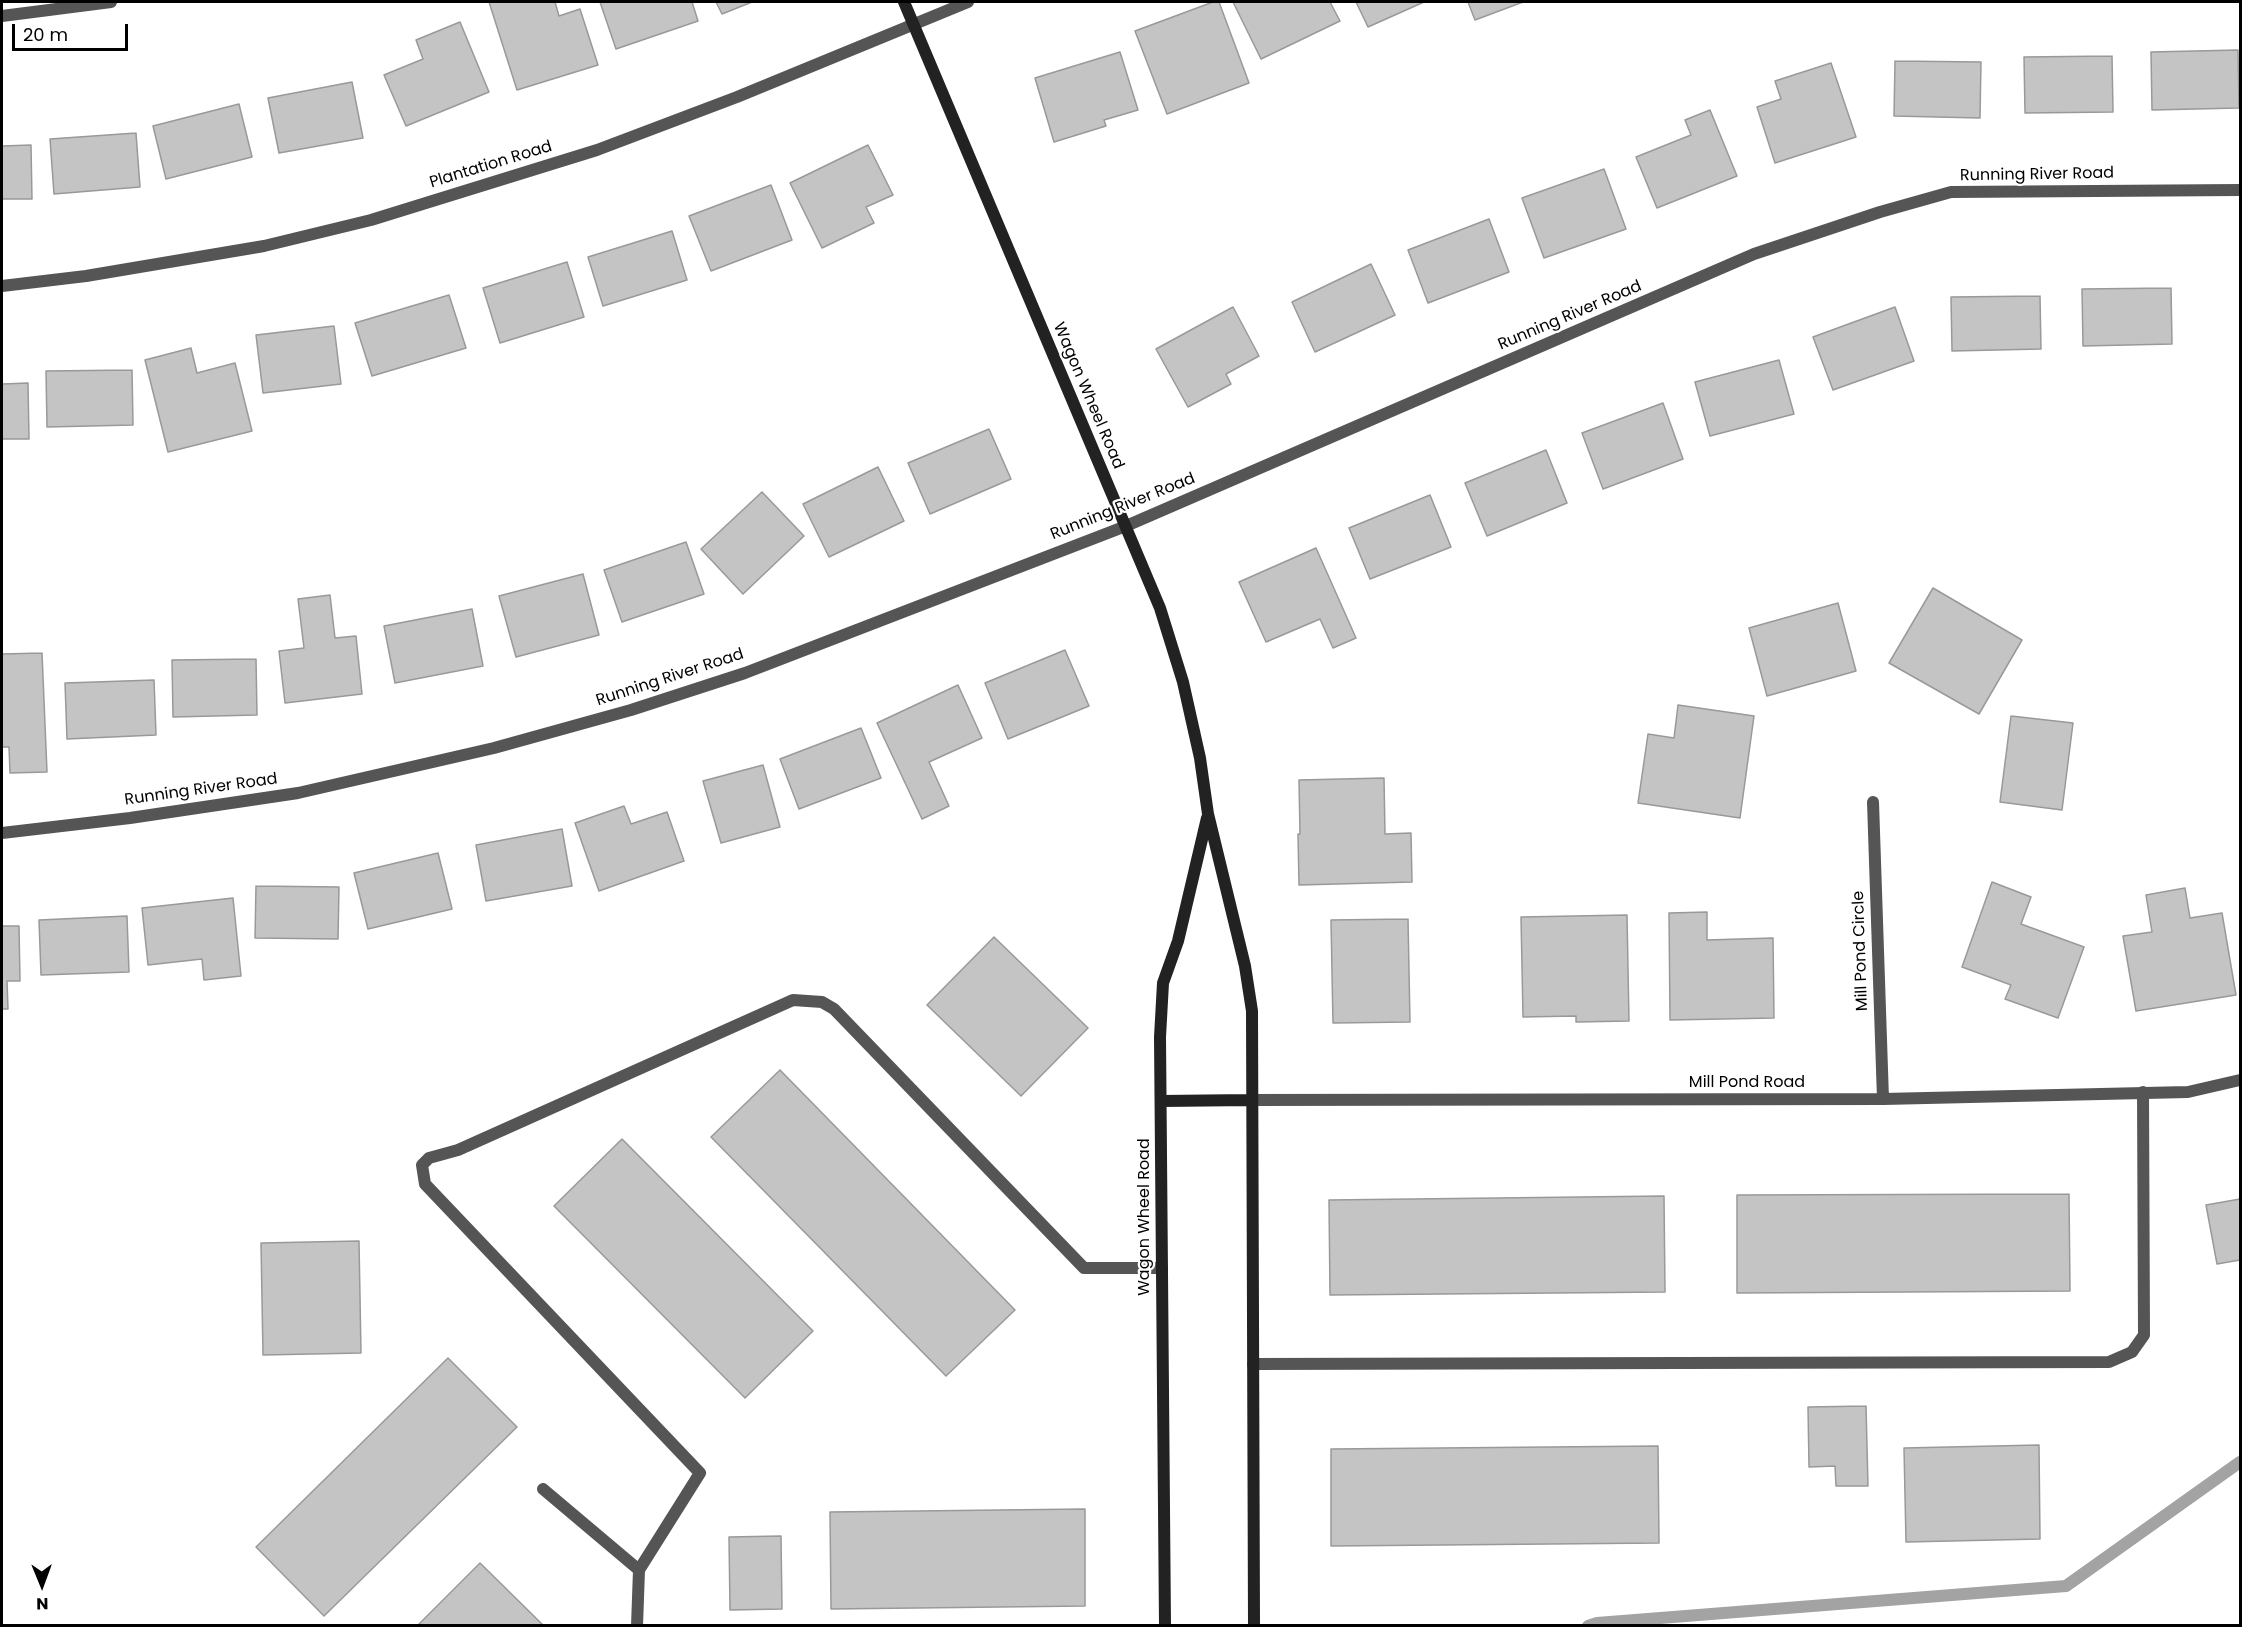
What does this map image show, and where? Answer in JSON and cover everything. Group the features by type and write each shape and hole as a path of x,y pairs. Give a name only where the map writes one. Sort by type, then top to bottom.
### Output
{"street":[{"path":"2,16 111,2"},
{"name":"Wagon Wheel Road","path":"904,2 1160,608 1183,682 1200,758 1208,814 1245,966 1252,1011 1254,1626"},
{"name":"Plantation Road","path":"2,286 86,276 264,246 371,220 597,150 737,97 968,2"},
{"name":"Running River Road","path":"2,833 130,818 298,793 494,748 631,710 745,673 1126,526 1754,254 1880,212 1951,192 2241,190"},
{"name":"Mill Pond Circle","path":"1873,802 1883,1099"},
{"name":"Wagon Wheel Road","path":"1165,1626 1160,1037 1163,983 1178,941 1208,814"},
{"path":"637,1626 639,1570 700,1473 425,1184 422,1165 429,1158 458,1150 793,1000 822,1002 834,1009 1084,1268 1162,1268"},
{"name":"Mill Pond Road","path":"1251,1100 1883,1099 2188,1092 2241,1080"},
{"path":"1253,1364 2109,1362 2132,1352 2144,1335 2143,1092"},
{"path":"1161,1101 1251,1100"},
{"path":"543,1489 639,1570"}],"building":[{"path":"489,2 555,2 559,16 580,9 598,65 517,90"},
{"path":"600,2 692,2 698,21 616,49"},
{"path":"716,2 752,2 722,14"},
{"path":"1213,2 1219,2 1249,83 1167,114 1135,31"},
{"path":"1233,2 1330,2 1340,21 1261,59"},
{"path":"1356,2 1424,2 1368,27"},
{"path":"1468,2 1523,2 1475,20"},
{"path":"460,22 489,92 406,126 384,75 423,59 416,40"},
{"path":"2238,50 2239,108 2152,110 2151,52"},
{"path":"1120,52 1138,110 1104,120 1106,126 1054,142 1035,78"},
{"path":"2112,56 2113,112 2025,113 2024,57"},
{"path":"1895,61 1981,62 1980,118 1894,116"},
{"path":"1831,63 1856,137 1775,163 1757,107 1781,99 1775,81"},
{"path":"352,82 363,138 279,153 268,98"},
{"path":"239,104 252,157 166,179 153,126"},
{"path":"1710,110 1737,176 1657,208 1636,157 1691,135 1685,120"},
{"path":"136,133 140,187 54,194 50,139"},
{"path":"31,145 32,199 2,199 2,146"},
{"path":"868,145 893,195 866,207 874,223 822,248 790,183"},
{"path":"1604,169 1626,229 1544,258 1522,198"},
{"path":"771,185 792,240 711,271 689,216"},
{"path":"1489,219 1509,272 1428,303 1408,250"},
{"path":"672,231 687,280 603,306 588,257"},
{"path":"567,262 584,317 500,343 483,288"},
{"path":"1371,264 1395,315 1315,352 1292,302"},
{"path":"2171,288 2172,344 2083,346 2082,289"},
{"path":"449,295 466,348 372,376 355,323"},
{"path":"2040,296 2041,349 1952,351 1951,297"},
{"path":"1233,307 1259,356 1226,374 1231,384 1188,407 1156,349"},
{"path":"1895,307 1914,361 1833,390 1813,337"},
{"path":"334,326 341,384 263,393 256,335"},
{"path":"191,348 197,373 235,363 252,431 168,452 145,360"},
{"path":"1779,360 1794,414 1710,436 1695,382"},
{"path":"132,370 133,425 47,427 46,371"},
{"path":"28,383 29,439 2,439 2,384"},
{"path":"1663,403 1683,459 1603,489 1582,433"},
{"path":"989,429 1011,479 930,514 908,463"},
{"path":"1546,450 1567,503 1487,536 1465,483"},
{"path":"878,467 904,521 829,557 803,504"},
{"path":"762,492 804,536 743,594 701,549"},
{"path":"1430,495 1451,547 1370,579 1349,528"},
{"path":"686,542 704,594 622,622 604,570"},
{"path":"1316,548 1356,638 1333,648 1320,619 1266,642 1239,582"},
{"path":"583,574 599,635 516,657 499,596"},
{"path":"1933,588 2022,640 1979,714 1889,663"},
{"path":"330,595 335,638 356,636 362,694 285,703 279,651 304,648 298,599"},
{"path":"1838,603 1856,671 1767,696 1749,628"},
{"path":"472,609 483,666 395,683 384,626"},
{"path":"1065,650 1089,706 1008,739 985,683"},
{"path":"42,653 47,772 10,773 9,747 2,747 2,654"},
{"path":"256,659 257,715 173,717 172,660"},
{"path":"154,680 156,735 67,739 65,683"},
{"path":"958,685 982,738 929,762 949,806 922,819 877,723"},
{"path":"1678,705 1754,716 1740,818 1638,803 1648,734 1674,738"},
{"path":"2011,716 2073,723 2062,810 2000,802"},
{"path":"861,728 881,778 799,809 780,759"},
{"path":"763,765 780,827 721,843 703,781"},
{"path":"1384,778 1385,834 1411,833 1412,882 1299,885 1299,780"},
{"path":"624,806 631,824 667,812 684,861 599,891 575,823"},
{"path":"562,829 572,886 486,901 476,845"},
{"path":"438,853 452,909 368,929 354,873"},
{"path":"1992,882 2031,897 2021,924 2084,947 2058,1018 2005,999 2011,985 1962,967"},
{"path":"256,886 339,887 338,939 255,938"},
{"path":"2185,888 2190,918 2222,913 2236,995 2136,1011 2123,936 2152,932 2146,895"},
{"path":"233,898 241,976 204,980 202,959 148,965 142,908"},
{"path":"1707,912 1707,940 1773,938 1774,1018 1670,1020 1669,913"},
{"path":"1627,915 1629,1021 1576,1022 1576,1016 1523,1017 1521,917"},
{"path":"127,916 129,972 41,975 39,920"},
{"path":"1408,919 1410,1022 1333,1023 1331,920"},
{"path":"2,926 19,926 20,981 7,981 8,1009 2,1009"},
{"path":"994,937 1088,1028 1021,1096 927,1005"},
{"path":"780,1070 1015,1310 946,1376 711,1137"},
{"path":"622,1139 813,1331 745,1398 554,1206"},
{"path":"2069,1194 2070,1291 1737,1293 1737,1195"},
{"path":"1664,1196 1665,1292 1330,1295 1329,1200"},
{"path":"2240,1199 2240,1260 2217,1264 2206,1205"},
{"path":"359,1241 361,1353 263,1355 261,1243"},
{"path":"448,1358 517,1427 324,1616 256,1547"},
{"path":"1866,1406 1868,1486 1836,1486 1835,1466 1809,1467 1808,1407"},
{"path":"2039,1445 2040,1539 1906,1542 1904,1448"},
{"path":"1658,1446 1659,1543 1331,1546 1331,1449"},
{"path":"1085,1509 1085,1606 831,1609 830,1512"},
{"path":"781,1536 782,1609 730,1610 729,1537"},
{"path":"480,1563 544,1626 417,1626"}],"waterway":[{"path":"1588,1626 1597,1623 2066,1586 2240,1462"}]}
